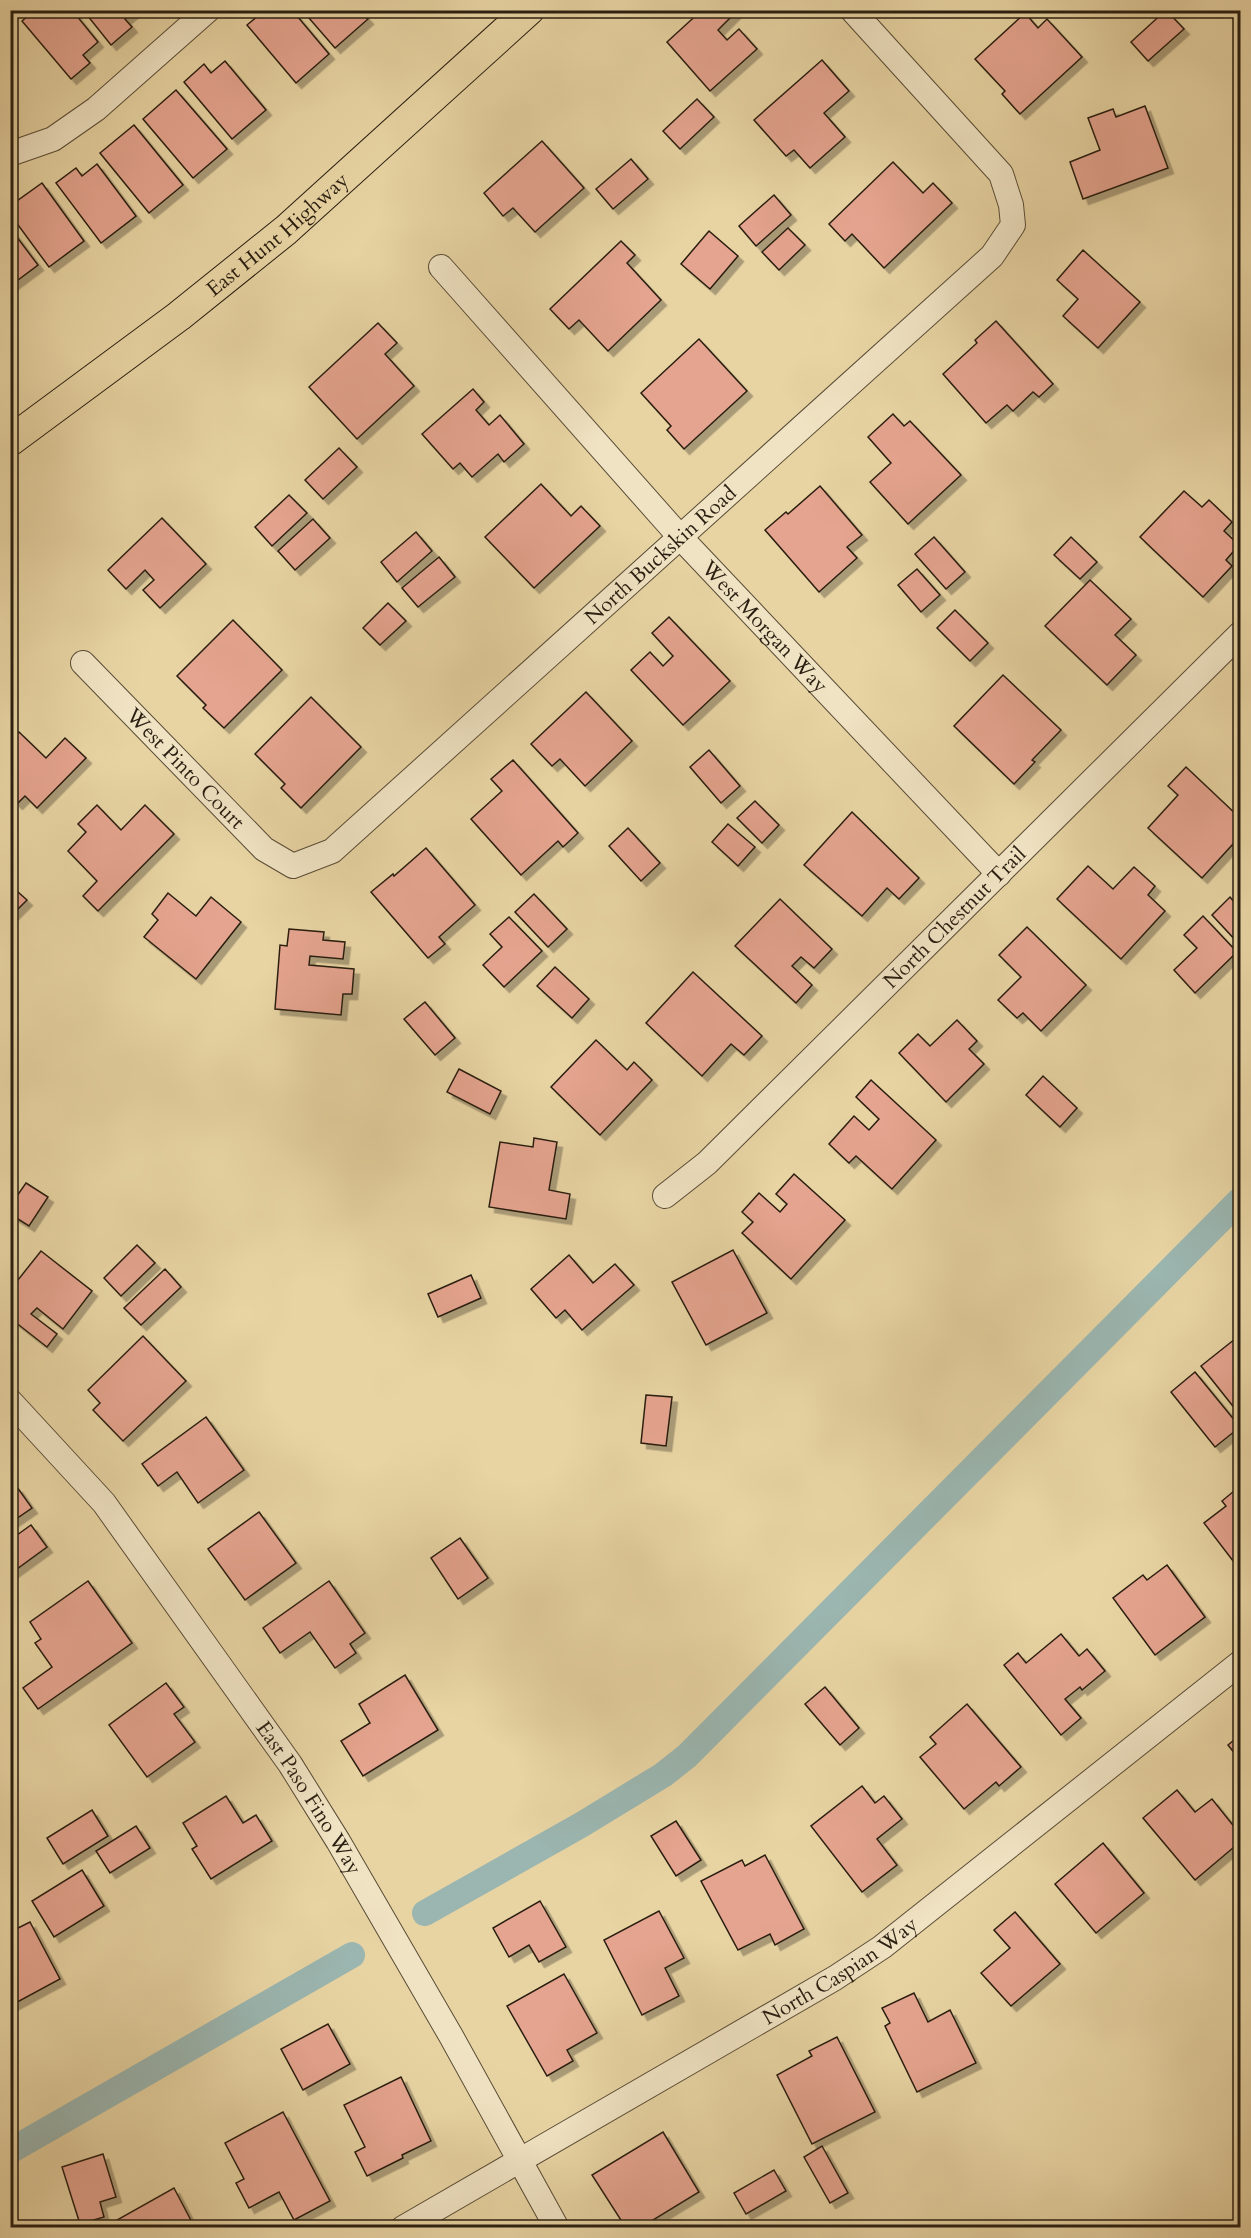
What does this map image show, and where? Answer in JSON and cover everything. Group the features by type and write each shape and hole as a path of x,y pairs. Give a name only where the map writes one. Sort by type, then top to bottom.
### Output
{"main road":[{"name":"East Hunt Highway","path":"10,441 179,316 286,230 528,10"}],"street":[{"path":"10,154 53,139 96,109 208,10"},
{"name":"North Buckskin Road","path":"293,866 332,851 992,256 1013,225 1011,205 1001,174 852,10"},
{"name":"West Morgan Way","path":"441,267 680,537 999,873"},
{"name":"North Chestnut Trail","path":"665,1196 707,1163 1240,634"},
{"name":"West Pinto Court","path":"83,663 264,849 293,866"},
{"name":"East Paso Fino Way","path":"10,1401 104,1503 290,1764 338,1841 451,2036 557,2228"},
{"name":"North Caspian Way","path":"403,2228 835,1978 882,1947 1240,1663"}],"building":[{"path":"35,10 72,10 98,42 83,55 90,63 71,79 22,21"},
{"path":"83,10 136,10 125,19 132,27 111,45"},
{"path":"268,10 273,17 280,10 292,10 329,54 296,83 247,25"},
{"path":"302,10 360,10 368,19 335,48"},
{"path":"702,10 738,10 718,30 727,40 739,29 757,49 710,91 667,42"},
{"path":"1166,10 1184,29 1148,61 1131,42"},
{"path":"1226,10 1240,10 1238,25"},
{"path":"1025,13 1038,28 1047,19 1082,57 1020,114 1002,94 1005,91 975,59"},
{"path":"822,60 849,91 824,113 845,137 810,168 794,150 786,156 754,120"},
{"path":"225,61 266,110 232,139 184,82 204,64 211,73"},
{"path":"176,90 227,149 193,178 143,119"},
{"path":"697,99 714,117 680,149 663,131"},
{"path":"1145,106 1168,168 1083,199 1070,162 1100,150 1088,118 1113,109 1116,117"},
{"path":"134,125 183,185 149,213 100,153"},
{"path":"542,141 584,188 535,232 513,208 503,216 484,193"},
{"path":"631,159 648,179 613,209 596,189"},
{"path":"893,162 923,193 933,183 952,203 884,268 852,234 845,241 829,224"},
{"path":"97,164 136,216 101,243 56,183 76,168 82,176"},
{"path":"42,183 84,241 49,267 10,214 10,206"},
{"path":"774,195 791,215 756,246 739,226"},
{"path":"10,228 38,265 10,286"},
{"path":"788,228 805,245 779,270 762,252"},
{"path":"709,231 738,256 710,289 681,264"},
{"path":"621,241 635,255 627,263 661,300 608,351 579,320 569,329 550,309"},
{"path":"1083,250 1140,302 1098,348 1063,316 1078,299 1057,280"},
{"path":"996,321 1053,384 1039,397 1033,392 1013,411 1007,405 986,423 943,374 977,343 975,340"},
{"path":"378,323 397,343 385,354 414,386 357,439 309,387"},
{"path":"699,339 747,391 684,449 667,430 671,426 641,393"},
{"path":"473,389 484,402 476,410 489,425 500,415 524,444 504,462 498,454 472,477 460,463 453,469 422,434"},
{"path":"893,414 904,426 910,421 961,475 908,524 870,482 891,463 868,437"},
{"path":"339,448 357,467 323,499 305,480"},
{"path":"541,484 571,516 581,506 600,526 534,588 485,537"},
{"path":"820,486 862,535 847,547 857,558 819,592 765,530 786,512 788,514"},
{"path":"1184,491 1202,507 1209,500 1232,522 1224,531 1239,545 1226,560 1232,566 1203,597 1140,537"},
{"path":"289,495 307,513 272,546 255,527"},
{"path":"162,518 206,564 160,608 143,590 154,580 145,570 126,589 108,570"},
{"path":"313,519 330,538 295,570 278,551"},
{"path":"416,532 432,551 397,582 381,562"},
{"path":"934,537 965,572 946,589 915,554"},
{"path":"1071,537 1097,562 1080,579 1054,555"},
{"path":"439,557 455,577 418,607 402,588"},
{"path":"917,569 940,595 921,612 898,585"},
{"path":"1090,580 1131,619 1115,635 1136,655 1107,685 1045,626"},
{"path":"388,603 406,621 380,645 363,628"},
{"path":"955,610 988,643 970,661 937,628"},
{"path":"669,617 730,681 683,725 631,670 650,652 663,666 673,656 652,633"},
{"path":"233,620 282,670 224,728 203,708 206,705 177,676"},
{"path":"1003,675 1061,730 1032,760 1035,762 1014,784 954,726"},
{"path":"586,692 632,741 585,786 560,759 552,766 531,744"},
{"path":"311,697 361,747 301,808 281,788 285,784 255,754"},
{"path":"19,732 46,758 65,738 86,758 37,808 25,796 17,804 10,797 10,741"},
{"path":"709,750 740,786 721,803 690,767"},
{"path":"513,760 578,833 563,847 558,841 521,875 471,819 502,791 491,779"},
{"path":"1186,767 1240,818 1240,850 1234,843 1202,878 1148,828 1178,795 1168,786"},
{"path":"755,801 779,825 762,843 737,818"},
{"path":"97,805 121,830 145,805 174,834 98,911 83,896 97,881 68,851 86,832 78,824"},
{"path":"852,812 919,878 899,899 887,888 862,916 804,865"},
{"path":"728,824 755,847 738,866 712,842"},
{"path":"628,828 660,863 641,881 609,846"},
{"path":"426,848 475,905 439,937 445,944 428,958 371,892 393,874 394,876"},
{"path":"1088,866 1113,889 1134,867 1155,886 1148,895 1165,911 1121,959 1057,899"},
{"path":"10,885 27,900 10,917"},
{"path":"168,893 196,916 211,897 241,922 196,979 144,937 158,920 152,914"},
{"path":"534,894 567,929 548,947 515,912"},
{"path":"1230,897 1240,909 1240,945 1212,915"},
{"path":"780,899 832,949 814,968 801,957 792,966 812,985 796,1003 735,946"},
{"path":"1203,916 1237,952 1195,993 1174,970 1197,948 1184,935"},
{"path":"509,917 542,951 504,987 483,965 502,947 490,934"},
{"path":"1027,927 1086,985 1041,1031 1023,1013 1017,1018 998,1000 1021,977 999,955"},
{"path":"289,929 324,932 323,940 345,942 343,959 310,956 309,965 354,969 352,994 343,994 341,1015 275,1009 280,945 287,946"},
{"path":"555,967 589,999 572,1018 537,986"},
{"path":"693,972 762,1036 744,1055 731,1044 702,1076 646,1023"},
{"path":"425,1002 455,1038 435,1055 404,1019"},
{"path":"957,1020 977,1041 969,1049 984,1064 946,1102 899,1053 918,1034 930,1046"},
{"path":"596,1040 627,1070 634,1062 652,1080 600,1135 551,1087"},
{"path":"459,1069 501,1091 490,1114 447,1092"},
{"path":"1043,1076 1077,1108 1060,1127 1026,1095"},
{"path":"871,1080 936,1140 892,1189 856,1156 849,1163 829,1144 854,1116 869,1130 879,1119 856,1097"},
{"path":"534,1138 557,1142 549,1190 570,1194 566,1219 489,1207 500,1142 533,1147"},
{"path":"794,1174 845,1220 791,1279 742,1233 753,1222 742,1212 759,1193 780,1212 787,1204 776,1194"},
{"path":"26,1183 48,1197 29,1226 10,1214 10,1206"},
{"path":"137,1245 155,1263 121,1296 104,1278"},
{"path":"733,1250 767,1313 706,1345 672,1282"},
{"path":"41,1251 92,1291 63,1329 37,1308 31,1314 57,1334 47,1347 10,1318 10,1290"},
{"path":"569,1255 593,1283 615,1264 634,1285 582,1330 565,1310 556,1318 531,1289"},
{"path":"165,1269 181,1287 141,1325 124,1308"},
{"path":"471,1275 481,1298 438,1317 428,1294"},
{"path":"1240,1335 1240,1415 1201,1366"},
{"path":"143,1336 186,1381 123,1441 93,1410 100,1403 88,1390"},
{"path":"1195,1372 1240,1427 1215,1447 1171,1392"},
{"path":"646,1395 672,1397 666,1446 641,1443"},
{"path":"206,1417 244,1470 198,1503 177,1472 158,1486 142,1464"},
{"path":"1240,1486 1240,1570 1204,1523 1226,1506 1222,1501"},
{"path":"17,1487 32,1508 10,1523 10,1492"},
{"path":"259,1512 296,1563 245,1600 208,1549"},
{"path":"31,1525 47,1547 10,1574 10,1526 17,1535"},
{"path":"460,1538 488,1578 458,1599 431,1558"},
{"path":"1167,1565 1205,1617 1155,1655 1113,1598 1143,1575 1147,1580"},
{"path":"88,1581 132,1643 38,1709 23,1688 52,1667 35,1643 41,1639 30,1622"},
{"path":"329,1581 365,1633 350,1644 356,1653 335,1668 310,1632 280,1653 263,1628"},
{"path":"1061,1634 1079,1656 1087,1649 1105,1671 1082,1690 1080,1687 1065,1699 1081,1718 1061,1735 1004,1665 1018,1653 1026,1663"},
{"path":"405,1675 438,1730 363,1776 341,1741 370,1723 359,1704"},
{"path":"166,1683 184,1707 174,1714 195,1742 147,1777 109,1725"},
{"path":"825,1687 859,1728 840,1745 805,1704"},
{"path":"967,1704 1021,1767 999,1786 996,1782 964,1809 920,1757 936,1744 930,1737"},
{"path":"1240,1735 1240,1760 1228,1745"},
{"path":"862,1786 875,1803 884,1796 902,1819 877,1839 897,1865 862,1892 811,1826"},
{"path":"1177,1790 1195,1812 1212,1799 1240,1834 1240,1842 1195,1880 1143,1818"},
{"path":"226,1796 243,1823 256,1815 272,1841 211,1879 192,1849 197,1846 183,1823"},
{"path":"92,1810 108,1836 63,1864 47,1838"},
{"path":"676,1821 701,1860 676,1876 651,1836"},
{"path":"136,1826 150,1848 110,1873 96,1851"},
{"path":"1103,1843 1144,1893 1096,1933 1055,1884"},
{"path":"765,1855 804,1929 775,1945 770,1934 738,1950 701,1881 742,1860 745,1866"},
{"path":"82,1870 104,1906 54,1937 32,1901"},
{"path":"540,1901 566,1947 539,1962 529,1945 509,1957 493,1928"},
{"path":"659,1911 684,1958 665,1968 679,1996 642,2015 604,1940"},
{"path":"1015,1912 1060,1964 1011,2006 981,1973 1010,1948 994,1930"},
{"path":"30,1922 60,1979 10,2006 10,1932"},
{"path":"564,1974 597,2033 567,2050 573,2061 547,2076 507,2006"},
{"path":"914,1993 928,2022 950,2010 976,2063 917,2092 885,2026 890,2023 882,2008"},
{"path":"328,2024 350,2064 303,2090 281,2049"},
{"path":"837,2037 875,2112 812,2144 777,2075 812,2056 809,2051"},
{"path":"401,2077 431,2141 367,2176 355,2152 365,2147 344,2105"},
{"path":"283,2112 330,2201 294,2220 279,2192 249,2208 236,2183 244,2179 225,2143"},
{"path":"663,2132 699,2192 640,2228 626,2228 592,2175"},
{"path":"822,2146 848,2193 830,2203 804,2157"},
{"path":"103,2154 116,2197 100,2202 104,2217 80,2224 62,2167"},
{"path":"774,2170 786,2191 746,2214 734,2193"},
{"path":"174,2188 195,2228 121,2228 117,2220"}],"waterway":[{"path":"425,1913 581,1825 663,1775 687,1756 1240,1200"},
{"path":"10,2151 352,1955"}]}
